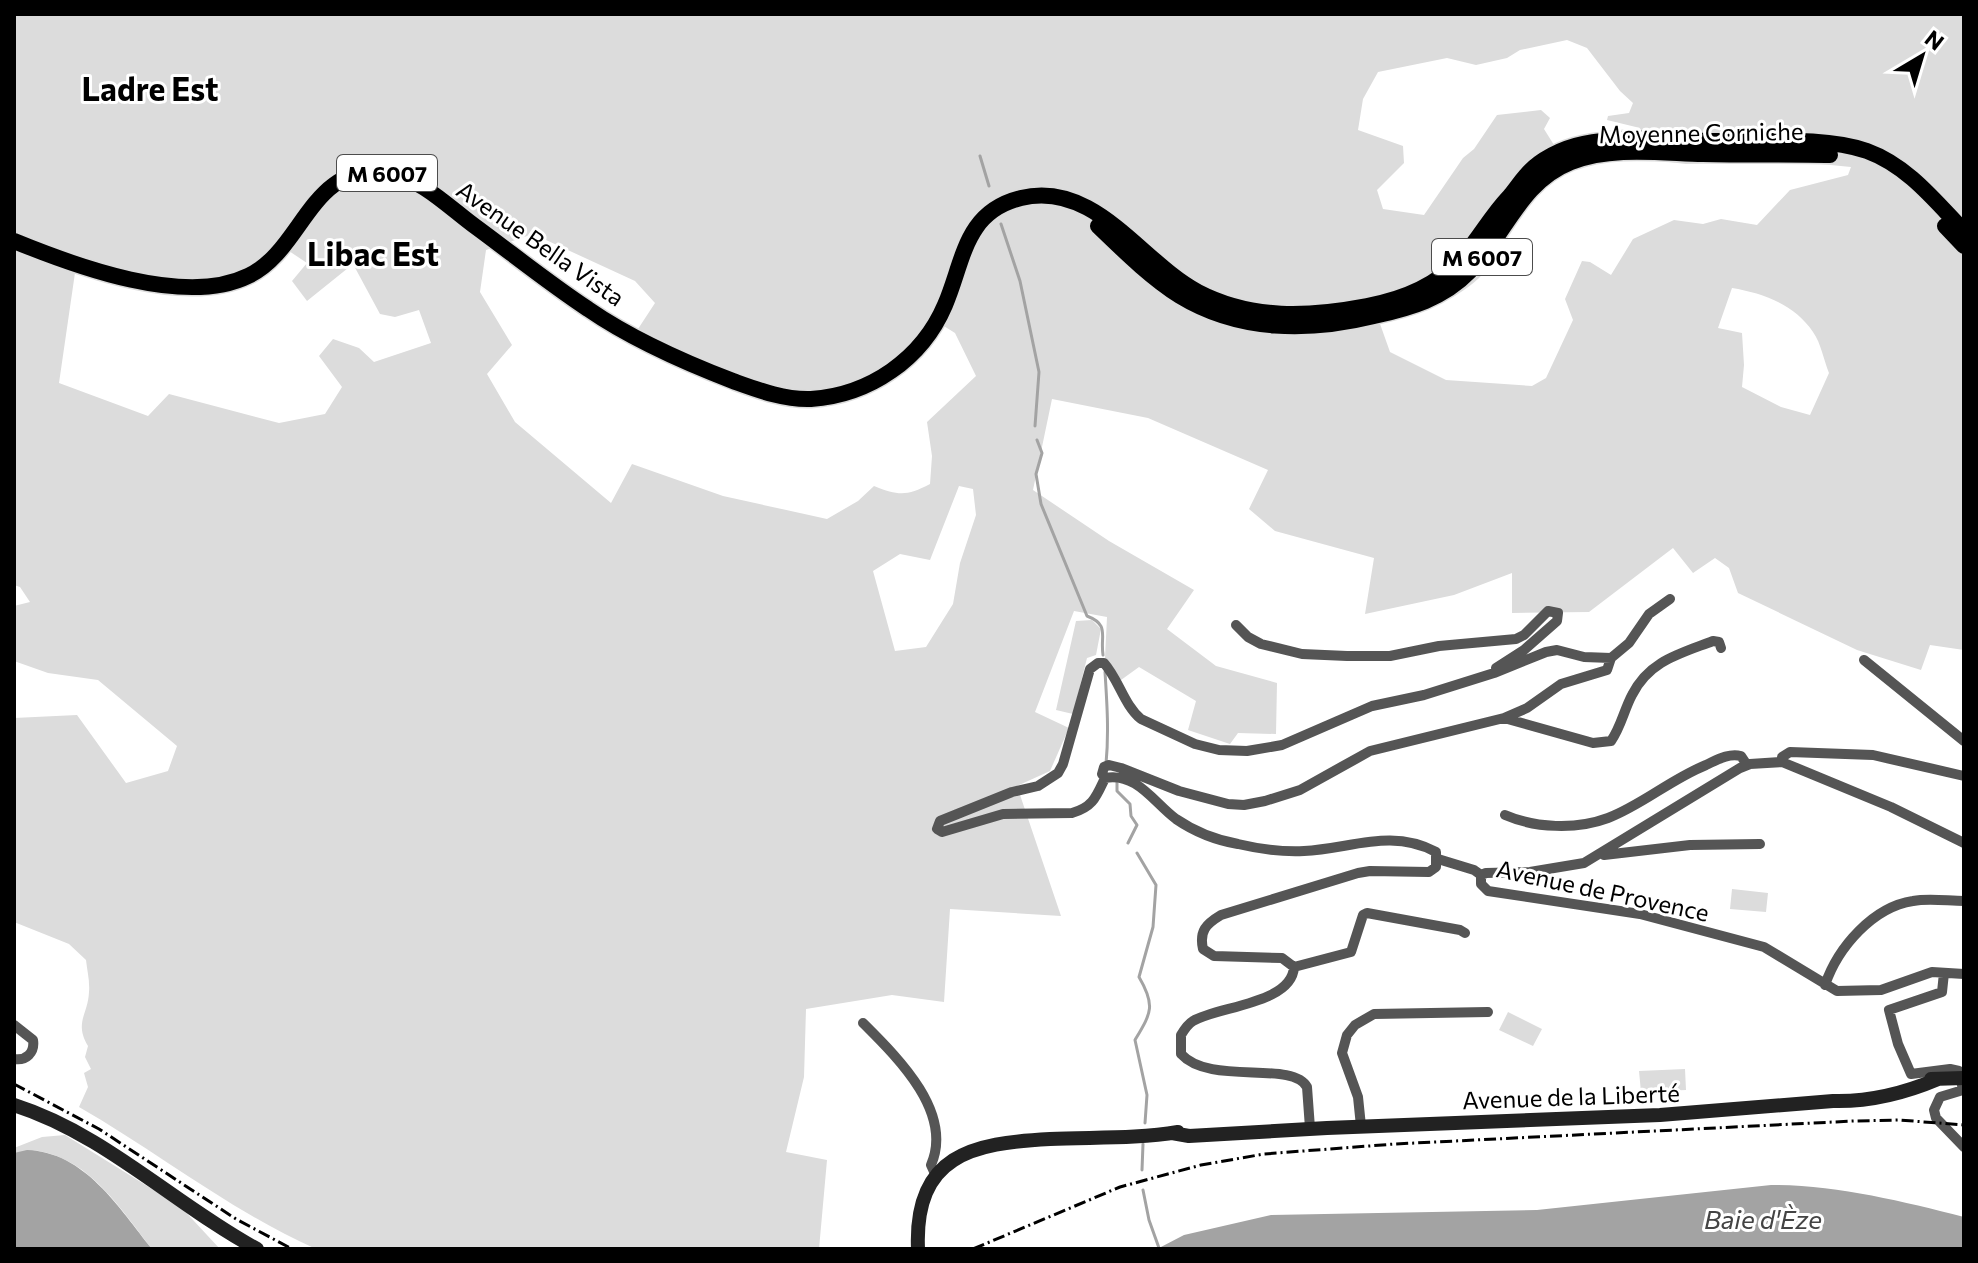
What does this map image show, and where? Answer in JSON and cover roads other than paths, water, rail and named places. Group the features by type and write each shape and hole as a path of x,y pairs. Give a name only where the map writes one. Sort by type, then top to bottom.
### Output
{"main road":[{"name":"Moyenne Corniche","path":"751,387 785,398 815,399 856,390 885,376 912,354 932,329 947,301 963,249 982,223 1001,206 1022,198 1050,196 1069,199 1097,213 1173,276 1200,294 1252,311 1295,316 1388,302 1416,292 1447,272 1467,251 1531,168 1565,149 1584,143 1608,140 1833,145 1868,152 1894,164 1918,183 1964,231"},
{"name":"Moyenne Corniche","path":"982,223 1014,207 1031,204 1073,210 1096,224 1159,282 1188,301 1238,320 1292,328 1364,319 1421,304 1440,295 1470,271 1540,179 1585,157 1624,152 1811,155 1864,161 1908,187 1964,246"},
{"name":"Avenue Bella Vista","path":"14,241 78,267 103,273 183,287 219,286 250,276 270,261 317,199 333,185 360,174 392,173 425,190 595,314 707,371 751,387"},
{"path":"1388,302 1403,302 1431,290 1489,247 1493,228 1508,198"},
{"name":"Avenue de la Liberté","path":"918,1249 919,1215 926,1192 936,1176 963,1154 984,1145 1007,1141 1660,1115 1833,1101 1856,1102 1894,1094 1938,1079 1963,1082"},
{"path":"14,1105 54,1120 105,1150 257,1249"},
{"path":"198,1213 207,1224 241,1249"}],"street":[{"path":"1611,658 1584,657 1557,650 1546,652 1494,673 1424,695 1372,706 1282,745 1247,751 1219,750 1195,744 1141,719 1134,713 1110,670 1104,663 1098,663 1090,669 1058,773 1038,786 1012,792 940,821 937,829 942,832 1003,814 1072,813 1083,810 1097,799 1105,778 1102,774 1104,767 1109,765 1179,791 1228,804 1244,805 1300,790 1370,751 1504,718 1527,708 1561,684 1607,670 1611,658 1629,643 1642,621 1670,599"},
{"path":"1236,625 1261,644 1302,654 1390,656 1439,646 1516,639 1548,611 1558,613 1557,621 1524,650 1498,665 1494,673"},
{"path":"1504,718 1593,743 1611,741 1632,695 1653,667 1713,641 1719,642 1721,648"},
{"path":"1864,660 1964,741"},
{"path":"1782,762 1782,757 1790,752 1873,755 1964,776"},
{"name":"Avenue de Provence","path":"1105,778 1131,781 1174,818 1216,840 1285,851 1386,840 1428,848 1436,852 1438,859 1481,875 1571,867 1603,853 1682,802 1749,765 1741,756 1727,755 1674,779 1610,818 1596,822 1540,825 1505,815"},
{"path":"1749,765 1782,762 1891,807 1964,843"},
{"path":"1603,853 1606,856 1644,848 1760,844"},
{"path":"1294,967 1282,958 1214,956 1203,949 1202,931 1206,924 1221,915 1300,889 1370,871 1422,874 1436,867 1438,859"},
{"name":"Avenue de Provence","path":"1481,875 1481,884 1488,891 1640,914 1764,947 1826,981 1837,991 1881,990 1932,972 1964,974"},
{"path":"1826,981 1850,943 1883,911 1917,900 1964,901"},
{"path":"1294,967 1351,952 1363,915 1367,913 1465,933"},
{"path":"1294,967 1289,981 1277,991 1194,1020 1181,1035 1179,1044 1181,1054 1189,1063 1204,1069 1296,1076 1307,1087 1310,1128"},
{"path":"1944,973 1942,992 1889,1010 1898,1044 1911,1074 1955,1069 1963,1082 1940,1097 1934,1110 1936,1118 1964,1147"},
{"path":"1361,1126 1358,1097 1342,1053 1347,1035 1355,1025 1374,1014 1488,1012"},
{"path":"863,1023 903,1063 934,1120 938,1132 937,1152 931,1165 936,1176"},
{"path":"14,1025 33,1040 32,1051 22,1060 14,1059"}],"water":[{"path":"27,1150 48,1153 83,1171 113,1200 152,1249 14,1249 14,1153"},
{"name":"Baie d'Èze","path":"1771,1185 1844,1191 1964,1217 1964,1249 1144,1249 1159,1248 1184,1235 1271,1215 1537,1210"}],"waterway":[{"path":"980,156 989,186"},
{"path":"1001,224 1020,281 1039,372 1035,426"},
{"path":"1037,440 1042,453 1036,474 1041,504 1087,616 1101,627 1103,655"},
{"path":"1105,672 1106,764"},
{"path":"1117,780 1117,791 1130,804 1131,816 1137,825 1128,843"},
{"path":"1137,853 1156,885 1153,927 1139,977 1148,995 1149,1009 1135,1040 1147,1095 1145,1123"},
{"path":"1142,1170 1143,1144"},
{"path":"1143,1190 1159,1248"}],"railway":[{"path":"14,1084 99,1129 236,1219 292,1249"},
{"path":"973,1249 1120,1187 1201,1165 1264,1154 1395,1144 1854,1121 1899,1120 1964,1125"}],"district":[{"name":"Ladre Est","path":"150,88"},
{"name":"Libac Est","path":"373,253"}]}
